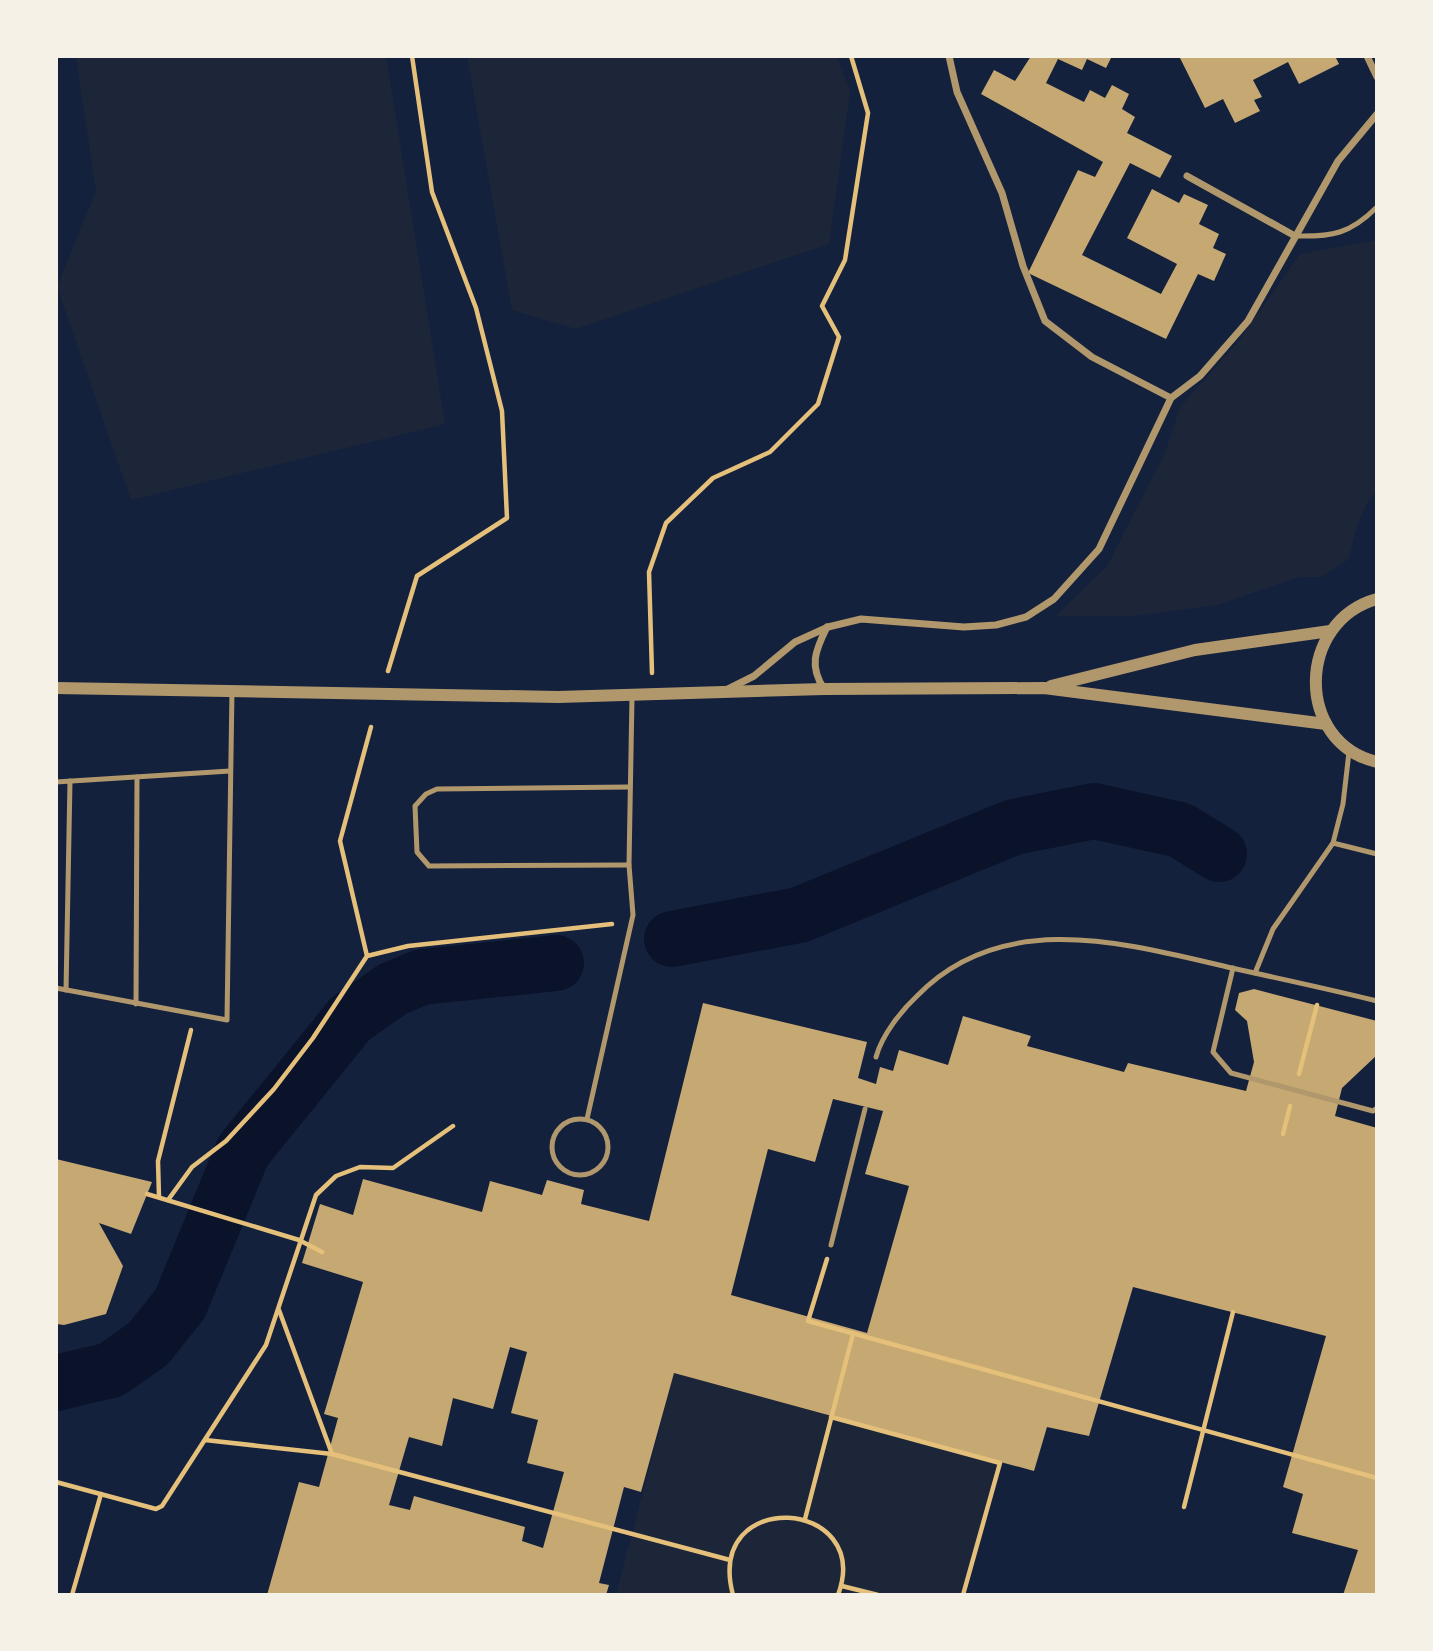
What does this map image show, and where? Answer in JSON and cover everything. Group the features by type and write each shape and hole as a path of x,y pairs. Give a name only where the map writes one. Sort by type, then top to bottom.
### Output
{"street":[{"path":"950,56 957,92 1002,194 1023,266 1045,321 1092,356 1171,398"},
{"path":"1367,56 1377,77"},
{"path":"718,694 754,676 795,642 828,627 861,619 964,627 996,625 1026,617 1054,598 1099,549 1171,398 1200,376 1248,321 1338,161 1377,114"},
{"path":"1187,176 1295,236"},
{"path":"1377,599 1354,608 1329,631 1318,653 1314,677 1317,701 1326,724 1349,750 1377,762"},
{"path":"824,689 813,664 817,648 828,627"},
{"path":"1044,688 1195,650 1329,631"},
{"path":"56,688 632,696 824,689 1044,688 1326,724"}],"lane":[{"path":"1295,236 1333,237 1363,221 1377,207"},
{"path":"56,988 227,1020 232,690"},
{"path":"587,1119 631,922 629,787 632,696"},
{"path":"1255,973 1273,929 1333,843 1343,804 1349,750"},
{"path":"56,782 230,771"},
{"path":"136,1004 137,777"},
{"path":"66,990 70,781"},
{"path":"629,787 438,789 426,794 415,806 414,838 417,852 429,866 629,865"},
{"path":"1333,843 1377,854"},
{"path":"876,1057 878,1048 906,1006 936,976 962,961 1012,944 1059,939 1120,942 1377,1001"},
{"path":"1233,968 1213,1052 1231,1073 1373,1111 1377,1108"},
{"path":"831,1245 865,1109"},
{"path":"587,1119 603,1129 608,1138 607,1158 594,1172 575,1175 558,1166 552,1140 556,1132 570,1121 587,1119"}],"path":[{"path":"388,671 417,576 507,518 502,411 476,307 432,192 412,56"},
{"path":"653,695 649,572 666,523 713,478 770,452 818,404 839,337 822,306 845,260 868,113 851,56"},
{"path":"367,956 340,841 370,727"},
{"path":"168,1200 192,1167 226,1141 274,1089 313,1038 367,956 408,946 631,922"},
{"path":"1297,1079 1322,987"},
{"path":"159,1197 159,1161 194,1014"},
{"path":"1283,1134 1289,1111"},
{"path":"56,1482 156,1509 162,1506 266,1345 316,1195 336,1176 360,1167 393,1168 453,1126"},
{"path":"147,1194 299,1240 322,1252"},
{"path":"831,1245 808,1321 1377,1478"},
{"path":"278,1308 332,1454"},
{"path":"1184,1507 1233,1312"},
{"path":"805,1518 853,1334"},
{"path":"831,1417 1000,1463 963,1595"},
{"path":"205,1440 332,1454 730,1560"},
{"path":"72,1595 101,1494"},
{"path":"733,1595 729,1578 730,1560 744,1535 767,1518 786,1516 805,1518 826,1532 840,1553 844,1569 838,1595"},
{"path":"842,1586 878,1595"}],"shaded area":[{"path":"386,56 445,424 131,500 57,287 96,191 76,58"},
{"path":"467,56 837,56 850,92 829,244 576,329 512,310"},
{"path":"1377,240 1377,491 1362,514 1349,559 1322,577 1299,577 1217,605 1133,616 1056,616 1107,566 1165,453 1180,407 1238,342 1300,254"},
{"path":"674,1373 1000,1463 963,1595 616,1595"}],"building":[{"path":"1031,56 1112,56 1106,68 1087,59 1082,70 1058,59 1046,83 1084,102 1090,90 1105,98 1112,85 1129,94 1122,109 1135,117 1127,133 1172,156 1160,178 1130,163 1082,255 1161,294 1177,264 1127,238 1152,189 1179,203 1184,194 1208,205 1199,224 1219,234 1213,248 1226,254 1214,281 1198,274 1166,339 1028,273 1078,170 1095,177 1103,162 981,94 994,70 1015,81"},
{"path":"1179,56 1335,56 1339,64 1299,84 1288,62 1253,80 1262,97 1254,100 1260,111 1235,123 1223,99 1205,108"},
{"path":"1254,989 1377,1021 1377,1055 1342,1088 1335,1116 1377,1128 1377,1595 1343,1595 1358,1550 1292,1533 1303,1494 1283,1487 1326,1336 1133,1287 1089,1436 1047,1427 1034,1471 674,1373 641,1492 624,1487 599,1583 609,1585 606,1595 267,1595 299,1482 319,1487 338,1418 324,1414 363,1282 302,1263 320,1204 353,1215 363,1179 482,1212 490,1181 542,1195 547,1180 584,1190 581,1204 649,1221 703,1003 867,1042 858,1078 876,1084 880,1067 893,1071 899,1050 948,1065 963,1016 1031,1036 1027,1046 1124,1072 1128,1063 1246,1091 1254,1062 1247,1021 1235,1010 1239,993","holes":["833,1099 883,1111 865,1174 909,1186 867,1333 731,1295 768,1149 815,1162","510,1347 527,1352 511,1413 538,1420 527,1463 564,1472 543,1548 522,1541 525,1527 414,1496 410,1510 389,1505 409,1437 442,1446 453,1398 493,1409"]},
{"path":"56,1159 152,1182 131,1234 99,1223 123,1266 106,1314 64,1325 56,1324"}],"waterway":[{"path":"672,939 799,915 1014,827 1094,811 1180,830 1219,854"},
{"path":"56,1383 111,1370 148,1344 180,1304 243,1151 350,1019 393,989 422,977 556,963"}]}
